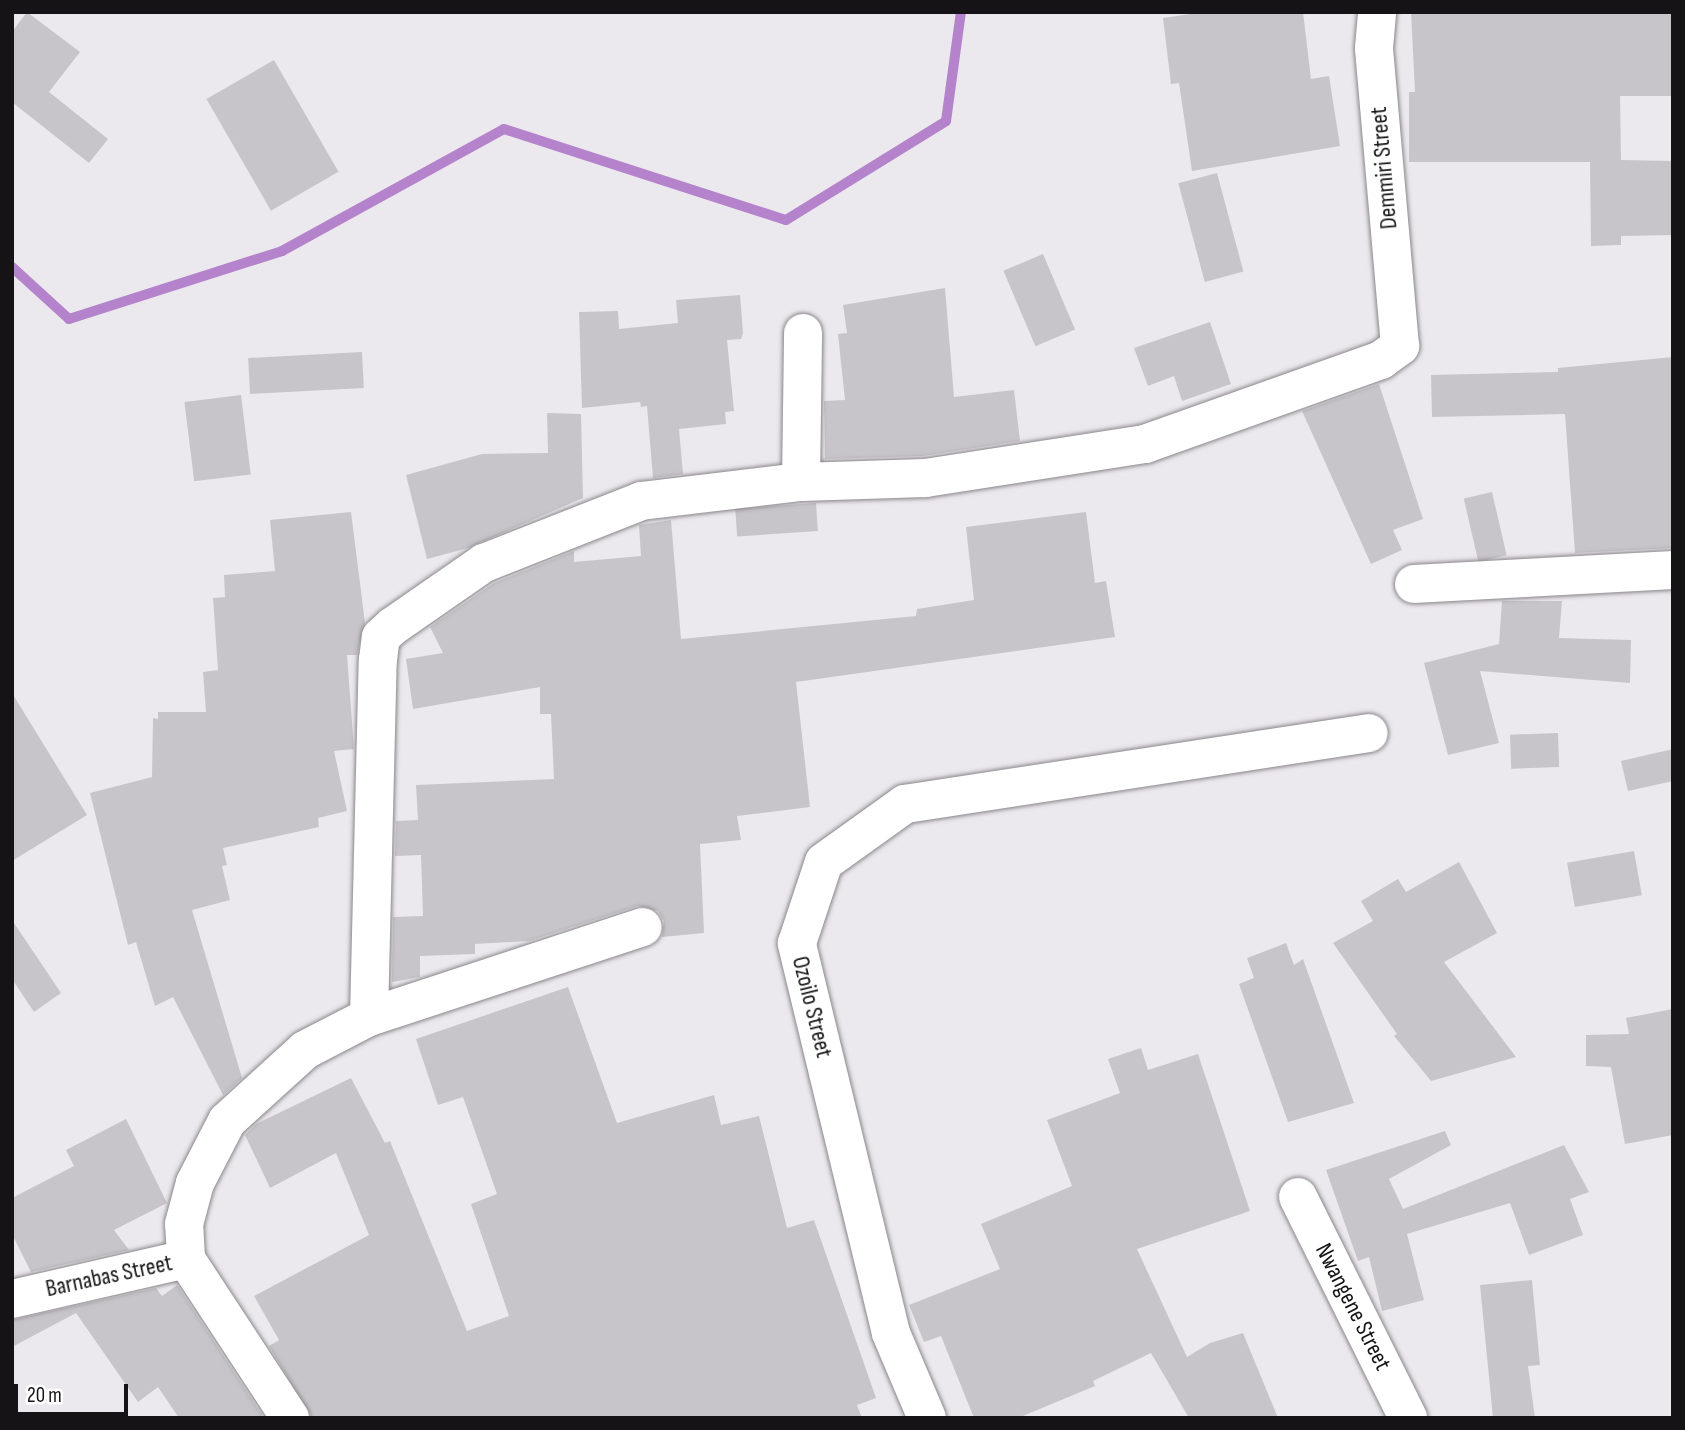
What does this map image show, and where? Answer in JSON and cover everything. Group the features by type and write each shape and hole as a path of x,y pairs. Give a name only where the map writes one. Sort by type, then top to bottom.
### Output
{"street":[{"name":"Demmiri Street","path":"801,482 925,478 1145,444 1381,360 1400,346 1374,48 1377,12"},
{"path":"369,1017 381,637 484,563 641,501 801,482 803,333"},
{"path":"1414,584 1673,570"},
{"name":"Ozoilo Street","path":"927,1418 891,1333 797,943 824,862 905,804 1369,733"},
{"path":"186,1259 184,1224 195,1183 227,1121 304,1050 369,1017 643,927"},
{"name":"Nwangene Street","path":"1298,1196 1408,1418"},
{"name":"Barnabas Street","path":"15,1292 186,1259 290,1418"}],"building":[{"path":"27,12 80,52 49,92 108,139 89,163 12,102 12,32"},
{"path":"1204,12 1303,12 1311,79 1329,76 1340,146 1192,171 1179,83 1171,84 1163,18"},
{"path":"1411,12 1673,12 1673,96 1620,96 1621,160 1673,161 1673,235 1621,236 1621,245 1591,246 1590,162 1409,162 1409,92 1415,92"},
{"path":"274,60 338,172 271,211 206,99"},
{"path":"1217,173 1243,272 1205,282 1178,183"},
{"path":"1043,254 1075,329 1035,346 1003,271"},
{"path":"945,288 954,397 1014,390 1020,441 923,456 825,459 824,401 845,400 838,334 847,333 843,305"},
{"path":"740,295 743,333 741,339 727,340 734,411 725,412 726,424 679,429 683,474 653,478 647,406 641,407 640,402 582,408 579,312 618,311 619,329 678,323 676,300"},
{"path":"1210,322 1231,384 1182,401 1174,376 1148,386 1134,348"},
{"path":"362,352 364,388 250,394 248,358"},
{"path":"1673,357 1673,548 1575,553 1565,414 1432,417 1431,375 1558,372 1558,368"},
{"path":"1379,384 1423,519 1393,530 1402,550 1371,564 1302,411"},
{"path":"241,395 251,474 194,481 184,402"},
{"path":"547,413 581,414 583,498 468,548 427,559 406,475 482,454 548,453"},
{"path":"1492,492 1507,555 1478,562 1464,499"},
{"path":"816,503 818,531 737,537 735,509"},
{"path":"351,512 365,623 357,655 347,655 354,749 334,751 347,811 318,818 319,827 223,848 227,865 222,866 230,900 192,910 242,1078 223,1095 173,997 155,1006 136,942 128,945 90,793 152,777 153,718 158,719 158,712 206,712 203,672 218,670 213,598 225,597 224,575 275,571 270,520"},
{"path":"1086,512 1095,583 1106,581 1115,637 796,682 810,807 737,816 741,840 700,844 704,933 662,937 664,921 658,911 637,906 529,941 475,944 475,954 420,956 420,977 392,982 393,917 423,916 421,855 395,856 396,821 418,820 416,785 554,779 551,714 540,714 540,687 413,709 406,659 443,653 430,627 494,583 574,551 574,562 641,556 639,525 671,520 681,639 916,616 917,609 974,600 966,527"},
{"path":"1502,601 1562,601 1559,638 1631,640 1630,683 1480,671 1499,743 1448,755 1424,663 1499,644"},
{"path":"12,693 87,815 12,861"},
{"path":"1558,733 1559,767 1511,769 1510,735"},
{"path":"1673,749 1673,781 1628,791 1621,761"},
{"path":"1634,851 1642,895 1575,907 1567,863"},
{"path":"1459,862 1497,933 1444,962 1516,1057 1431,1081 1394,1036 1397,1034 1333,943 1373,921 1361,901 1398,879 1406,892"},
{"path":"12,920 61,993 34,1012 12,979"},
{"path":"1286,943 1294,965 1303,959 1354,1103 1288,1122 1239,984 1254,978 1247,958"},
{"path":"568,987 617,1123 714,1095 721,1125 759,1116 787,1228 814,1220 876,1398 857,1405 862,1418 312,1418 269,1346 279,1340 254,1296 369,1235 336,1153 270,1188 245,1135 256,1124 351,1078 385,1143 390,1141 467,1331 509,1316 471,1204 497,1194 463,1097 438,1105 416,1039"},
{"path":"1673,1009 1673,1135 1625,1144 1611,1067 1586,1066 1586,1035 1629,1034 1626,1018"},
{"path":"1141,1048 1148,1070 1198,1054 1250,1211 1137,1249 1187,1357 1210,1343 1243,1333 1278,1418 1189,1418 1151,1353 1093,1381 1095,1386 1018,1418 974,1418 941,1336 924,1342 909,1305 1000,1269 981,1224 1072,1186 1047,1120 1120,1093 1108,1059"},
{"path":"126,1119 167,1203 114,1230 129,1250 31,1272 12,1234 12,1198 74,1166 66,1150"},
{"path":"1445,1131 1451,1145 1389,1179 1403,1209 1564,1145 1589,1192 1570,1199 1583,1235 1529,1255 1510,1203 1407,1234 1424,1300 1382,1311 1369,1257 1358,1261 1326,1170"},
{"path":"1532,1280 1540,1365 1528,1366 1535,1418 1493,1418 1480,1285"},
{"path":"177,1285 264,1418 179,1418 158,1387 138,1402 76,1313 12,1347 12,1320 156,1288 162,1296"}],"waterway":[{"path":"12,267 69,319 282,251 504,129 786,220 946,121 961,12"}]}
